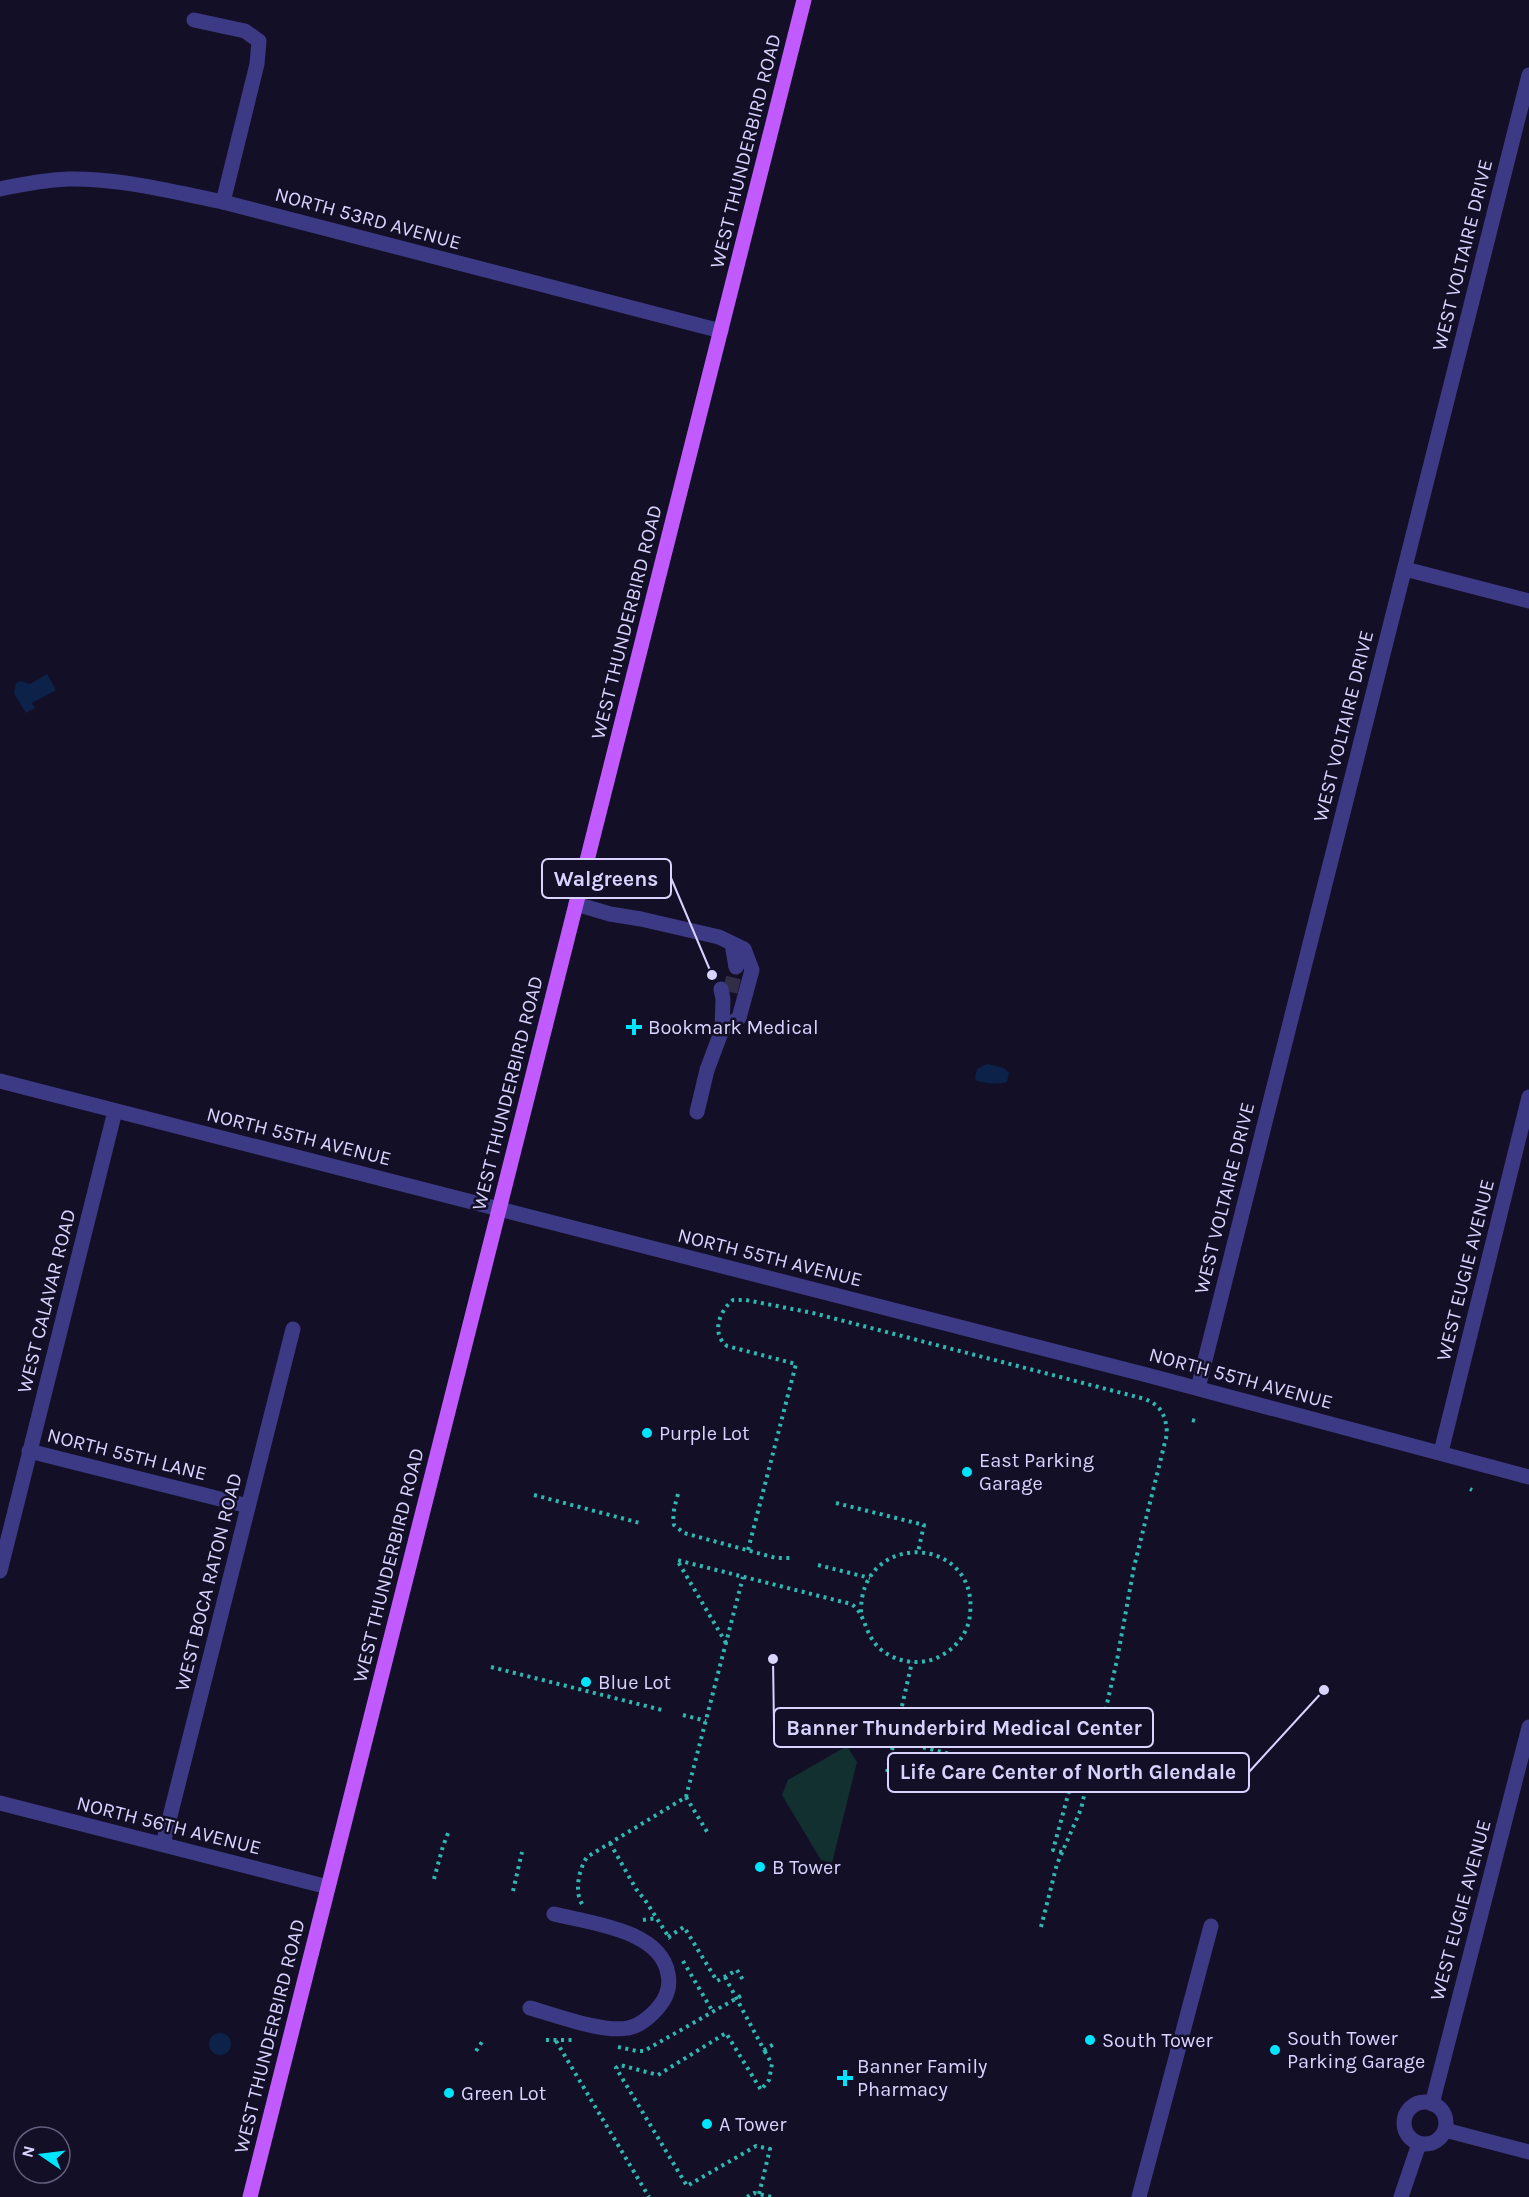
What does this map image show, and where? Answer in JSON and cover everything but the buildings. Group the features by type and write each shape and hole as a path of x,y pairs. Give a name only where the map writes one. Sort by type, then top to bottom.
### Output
{"main road":[{"name":"WEST THUNDERBIRD ROAD","path":"250,2197 804,0"}],"street":[{"path":"194,20 244,31 259,41 257,64 223,202"},
{"name":"WEST VOLTAIRE DRIVE","path":"1198,1388 1529,75"},
{"name":"NORTH 53RD AVENUE","path":"0,189 34,182 70,179 101,181 223,202 721,331"},
{"path":"1405,569 1529,601"},
{"path":"576,904 610,914 719,937 744,949 752,970 739,1018 722,1030"},
{"path":"732,944 732,966"},
{"path":"697,1112 722,1030 725,993"},
{"name":"NORTH 55TH AVENUE","path":"0,1081 1198,1388 1529,1477"},
{"name":"WEST EUGIE AVENUE","path":"1441,1452 1529,1097"},
{"name":"WEST CALAVAR ROAD","path":"0,1571 115,1111"},
{"name":"WEST BOCA RATON ROAD","path":"164,1844 292,1329"},
{"name":"NORTH 55TH LANE","path":"30,1451 248,1506"},
{"name":"WEST EUGIE AVENUE","path":"1432,2103 1529,1727"},
{"name":"NORTH 56TH AVENUE","path":"0,1803 328,1887"},
{"path":"530,2008 594,2025 629,2028 640,2023 659,2007 668,1989 667,1968 662,1956 641,1939 554,1914"},
{"path":"1139,2197 1211,1926"},
{"path":"1432,2103 1438,2106 1445,2117 1445,2130 1442,2136 1432,2144 1419,2144 1409,2137 1404,2120 1409,2109 1414,2105 1432,2103"},
{"path":"1445,2130 1529,2152"},
{"path":"1401,2197 1419,2144"}],"path":[{"path":"748,1550 795,1364 727,1346 720,1340 718,1331 722,1313 734,1300 746,1300 813,1313 1154,1403 1164,1413 1167,1434 1134,1567 1117,1660 1098,1743"},
{"path":"1192,1420 1199,1422"},
{"path":"678,1494 673,1515 677,1529 692,1536 776,1558 792,1558"},
{"path":"534,1495 640,1523"},
{"path":"836,1503 924,1525 918,1552"},
{"path":"918,1552 943,1559 958,1572 968,1589 971,1609 966,1629 956,1645 939,1657 912,1662 892,1657 877,1646 866,1631 861,1613 862,1593 877,1568 894,1556 918,1552"},
{"path":"726,1643 676,1560 851,1604 861,1613"},
{"path":"818,1564 870,1578"},
{"path":"585,1907 579,1899 576,1886 585,1860 594,1852 686,1797 743,1577"},
{"path":"887,1772 912,1662"},
{"path":"491,1667 662,1710"},
{"path":"683,1715 706,1721"},
{"path":"894,1740 1087,1788"},
{"path":"1041,1927 1051,1883 1081,1809 1091,1773"},
{"path":"1062,1852 1053,1850 1071,1784"},
{"path":"686,1797 709,1835"},
{"path":"434,1879 448,1833"},
{"path":"610,1843 636,1889 674,1946"},
{"path":"513,1891 522,1852"},
{"path":"636,1921 657,1918"},
{"path":"668,1937 684,1927 717,1981 737,1970 743,1980"},
{"path":"680,1955 713,2012"},
{"path":"724,1976 772,2064 769,2080 761,2090 726,2033 658,2075 620,2065 616,2068 687,2186 756,2146 770,2148 759,2194"},
{"path":"556,2040 649,2197"},
{"path":"476,2051 482,2042"},
{"path":"764,2050 774,2044"},
{"path":"747,2197 753,2193 770,2197"}],"green space":[{"path":"847,1746 857,1762 832,1863 821,1860 782,1795 788,1780"}],"water":[{"path":"47,674 56,690 32,703 35,708 26,713 14,693 16,683 20,681 30,684"},
{"path":"987,1064 1004,1068 1009,1073 1007,1082 996,1084 977,1081 975,1078 977,1069"},
{"path":"220,2033 228,2036 231,2044 228,2052 220,2055 212,2052 209,2044 212,2036"}],"tunnel":[{"path":"730,992 736,967"}],"place":[{"name":"Walgreens","path":"712,975"},
{"name":"Bookmark Medical","path":"634,1027"},
{"name":"Purple Lot","path":"647,1433"},
{"name":"East Parking Garage","path":"967,1472"},
{"name":"Banner Thunderbird Medical Center","path":"773,1659"},
{"name":"Blue Lot","path":"586,1682"},
{"name":"Life Care Center of North Glendale","path":"1324,1690"},
{"name":"B Tower","path":"760,1867"},
{"name":"South Tower","path":"1090,2040"},
{"name":"South Tower Parking Garage","path":"1275,2050"},
{"name":"Banner Family Pharmacy","path":"845,2078"},
{"name":"Green Lot","path":"449,2093"},
{"name":"A Tower","path":"707,2124"}]}
